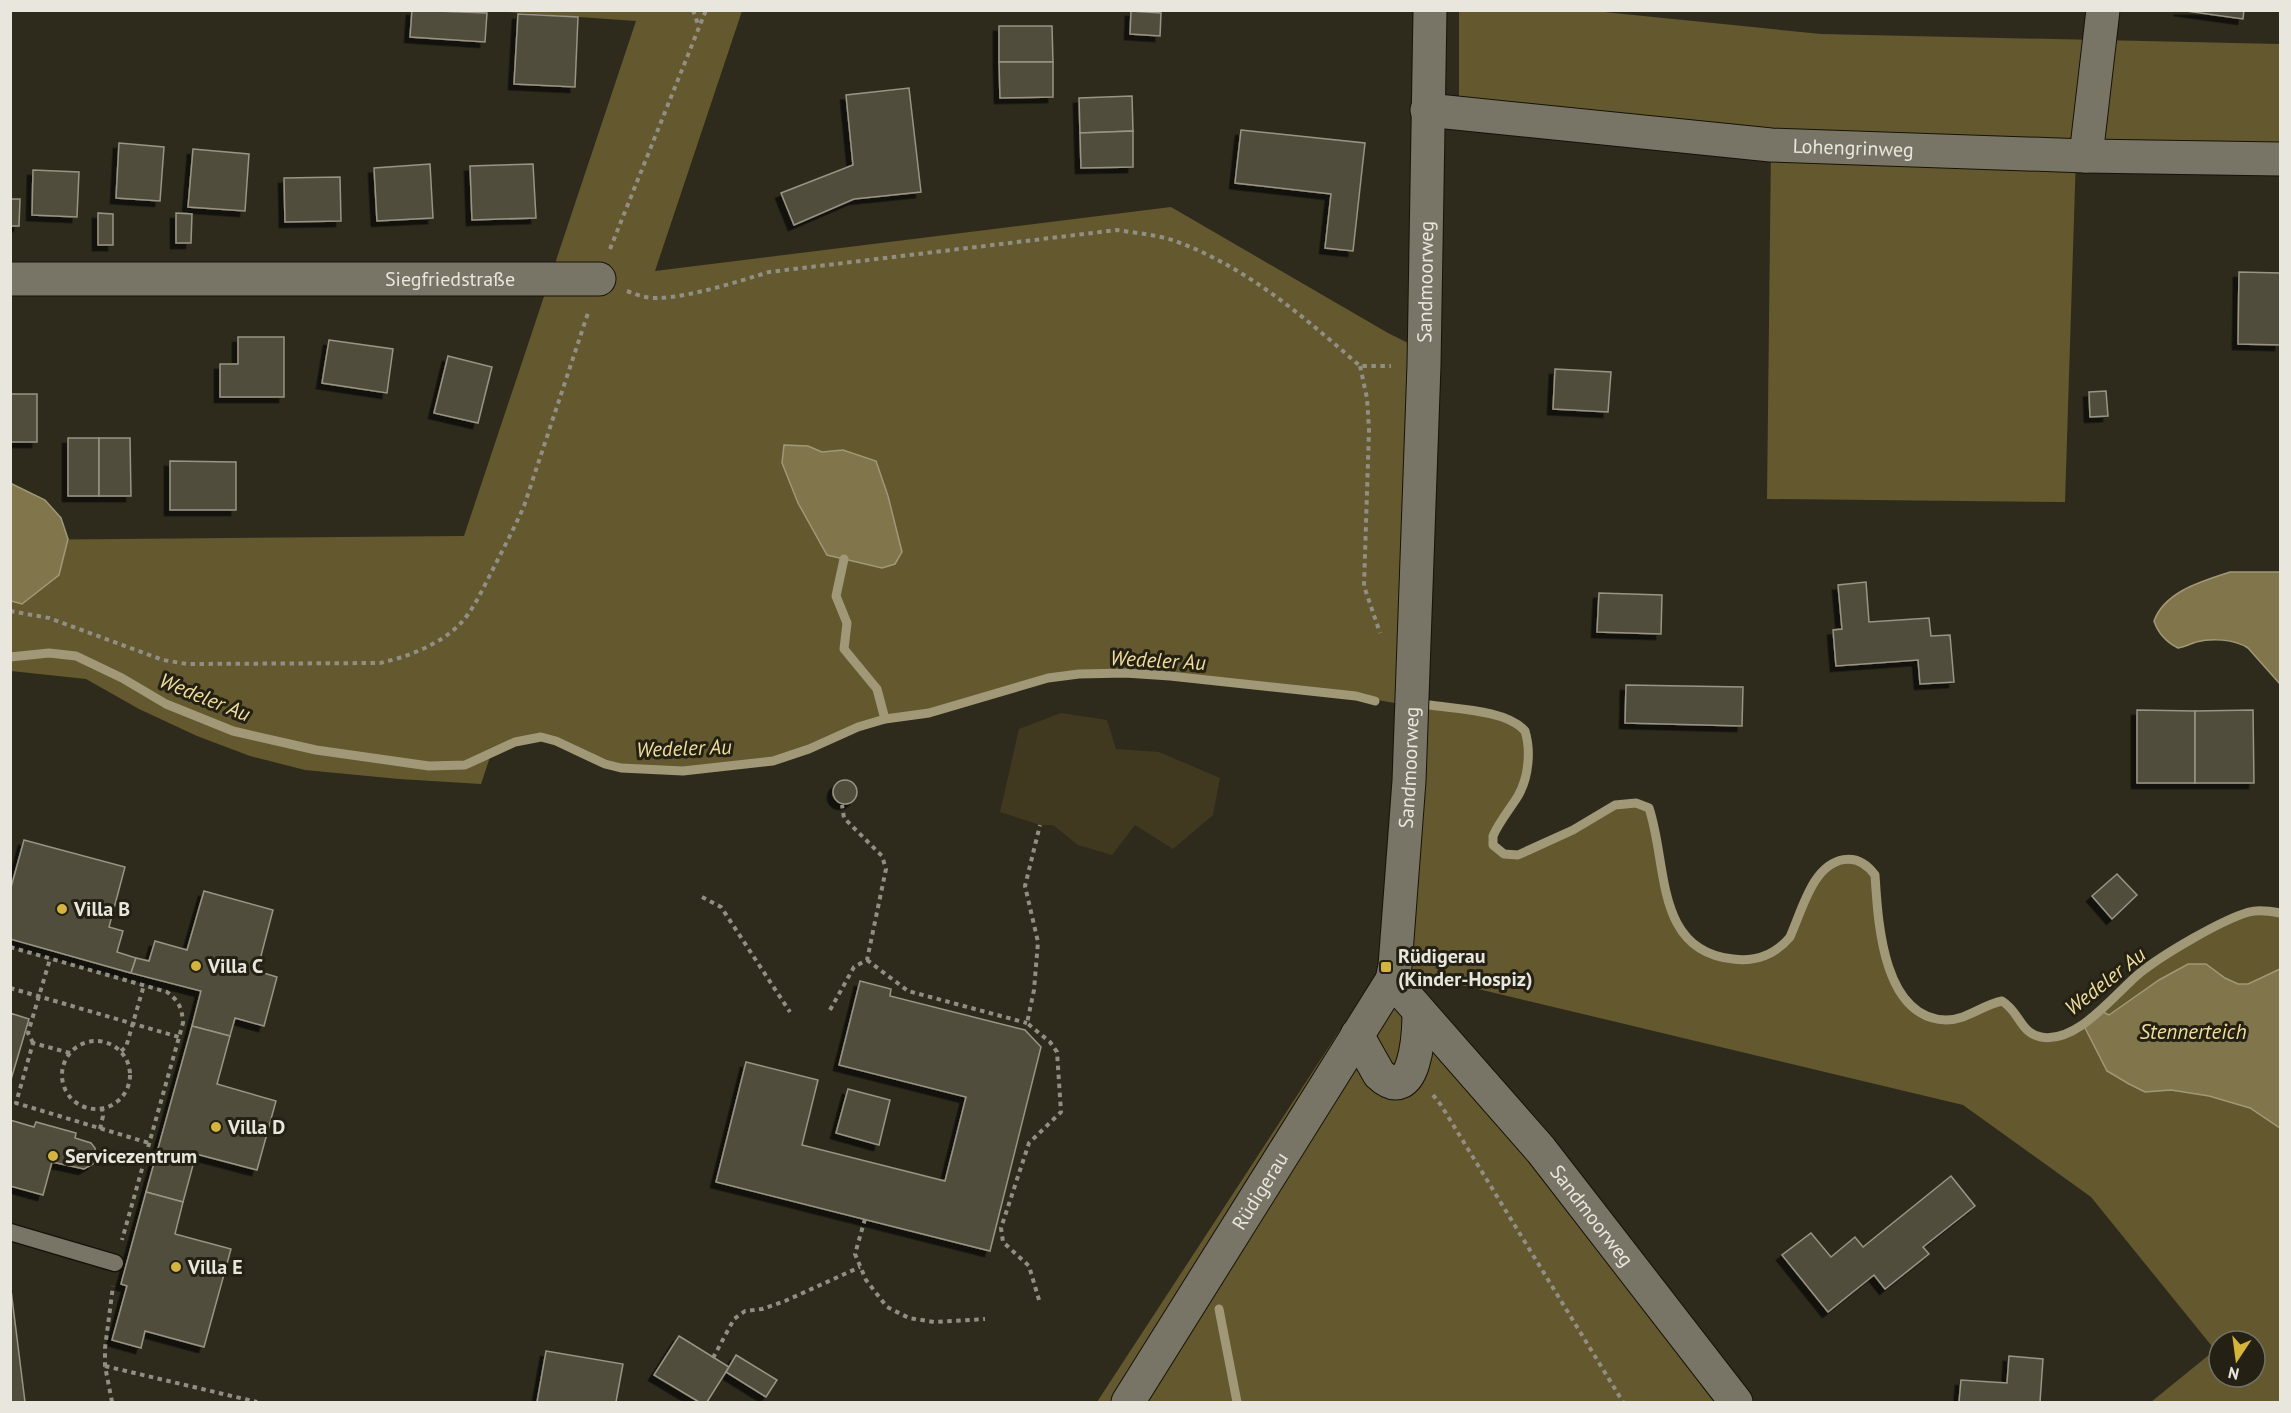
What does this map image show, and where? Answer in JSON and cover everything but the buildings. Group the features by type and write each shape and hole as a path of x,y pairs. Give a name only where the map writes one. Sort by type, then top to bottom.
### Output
{"street":[{"name":"Sandmoorweg","path":"1430,10 1424,365 1411,708 1397,943 1392,980 1541,1150 1736,1402"},
{"path":"2086,156 2103,10"},
{"name":"Lohengrinweg","path":"1427,110 1771,145 2086,156 2280,159"},
{"name":"Siegfriedstraße","path":"10,279 599,279"},
{"name":"Rüdigerau","path":"1128,1402 1392,980"},
{"path":"1357,1035 1384,1079 1398,1082 1406,1079 1412,1070 1418,1036 1419,1012"}],"lane":[{"path":"10,1232 116,1263"}],"path":[{"path":"693,10 699,27"},
{"path":"10,611 49,618 163,660 187,664 380,663 410,654 446,636 460,624 479,596 525,506 599,279 706,10"},
{"path":"599,279 645,297 666,298 728,285 769,272 1117,230 1173,240 1229,265 1300,314 1360,366 1367,398 1369,430 1364,586 1380,633"},
{"path":"1360,366 1424,365"},
{"path":"830,1011 854,967 867,960 886,869 882,856 844,818 842,805"},
{"path":"1026,1023 1034,990 1038,942 1025,886 1040,825"},
{"path":"702,897 721,907 790,1012"},
{"path":"10,947 167,992 176,999 182,1011 183,1023 116,1263 105,1348 105,1366 112,1402"},
{"path":"50,959 28,1034 33,1043 16,1103 149,1143"},
{"path":"867,960 908,991 1026,1023 1050,1042 1057,1052 1061,1112 1029,1143 1001,1228 1003,1242 1029,1266 1039,1300"},
{"path":"121,1051 126,1047 144,985"},
{"path":"10,988 179,1037"},
{"path":"99,1040 121,1051 129,1065 127,1089 117,1101 102,1108 94,1109 78,1104 67,1092 64,1084 63,1068 70,1053 83,1043 99,1040"},
{"path":"33,1043 70,1053"},
{"path":"1412,1070 1441,1105 1623,1402"},
{"path":"100,1129 102,1108"},
{"path":"864,1219 855,1254 866,1280 886,1307 909,1318 934,1322 985,1319"},
{"path":"713,1358 734,1319 745,1311 762,1309 785,1301 860,1267"},
{"path":"105,1366 257,1402"}],"shaded area":[{"path":"494,11 742,11 655,271 1171,207 1388,333 1430,354 1423,698 1451,709 1502,716 1516,723 1525,734 1528,752 1527,767 1520,793 1493,836 1493,845 1504,854 1518,855 1572,830 1615,805 1636,803 1649,808 1668,901 1677,922 1689,940 1707,953 1741,960 1765,956 1784,943 1790,937 1805,900 1822,871 1837,861 1853,859 1868,867 1875,875 1878,916 1888,964 1896,985 1908,1003 1925,1015 1946,1020 1961,1018 2002,1001 2013,1011 2024,1027 2034,1035 2041,1037 2055,1037 2069,1033 2082,1025 2141,972 2221,924 2253,911 2280,913 2280,1402 2151,1402 2207,1356 2207,1389 2267,1389 2267,1329 2207,1329 2207,1340 2091,1197 1963,1105 1420,975 1396,967 1735,1402 1097,1402 1379,970 1411,706 1356,696 1170,676 1125,673 1079,674 1048,678 929,713 891,718 858,727 809,749 773,761 683,771 621,768 605,764 556,741 541,737 515,742 491,754 481,784 305,770 250,756 197,736 139,709 86,679 11,671 10,540 464,536 636,21","holes":["808,446 822,452 843,450 876,461 888,496 902,553 882,568 827,555 798,503"]},
{"path":"1459,11 1594,11 1821,34 2280,44 2280,159 2076,155 2065,502 1767,499 1771,145 1459,113"},
{"path":"1061,713 1107,720 1116,749 1159,752 1220,778 1213,815 1173,849 1135,825 1112,855 1078,845 1053,825 1040,825 1000,812 1019,729"}],"water":[{"path":"784,445 808,446 822,452 843,450 876,461 888,496 902,552 895,564 882,568 827,555 798,503 782,463"},
{"path":"10,483 45,500 61,518 68,539 59,575 22,604 11,601"},
{"path":"2230,572 2280,572 2280,684 2248,648 2242,645 2230,641 2209,640 2178,648 2163,637 2154,621 2159,611 2176,595 2197,584"},
{"name":"Stennerteich","path":"2188,964 2206,964 2225,978 2238,984 2248,984 2280,969 2280,1128 2250,1108 2209,1096 2171,1090 2145,1092 2107,1071 2083,1024 2099,1010 2109,1015 2159,980"}],"waterway":[{"path":"844,559 836,596 847,623 844,649 877,689 885,719"},
{"name":"Wedeler Au","path":"10,657 49,653 76,656 122,678 166,704 233,731 316,750 429,766 465,765 515,742 541,737 556,741 605,764 621,768 683,771 773,761 809,749 858,727 885,719 929,713 1048,678 1079,674 1125,673 1170,676 1356,696 1375,701"},
{"name":"Wedeler Au","path":"1430,705 1494,715 1517,724 1525,731 1528,755 1525,780 1522,789 1493,836 1493,845 1504,854 1518,855 1573,830 1615,805 1636,803 1649,808 1668,901 1677,922 1689,940 1707,953 1741,960 1765,956 1790,937 1808,894 1821,873 1836,862 1844,860 1852,859 1868,867 1875,875 1882,940 1896,985 1908,1003 1925,1015 1946,1020 1954,1019 2002,1001 2034,1035 2055,1037 2069,1033 2095,1015 2141,972 2193,938 2249,912 2261,910 2280,913"},
{"name":"Rüdigerau","path":"1219,1309 1237,1402"}],"place":[{"name":"Villa B","path":"62,909"},
{"name":"Villa C","path":"196,966"},
{"name":"Rüdigerau (Kinder-Hospiz)","path":"1386,967"},
{"name":"Villa D","path":"216,1127"},
{"name":"Servicezentrum","path":"53,1156"},
{"name":"Villa E","path":"176,1267"}]}
